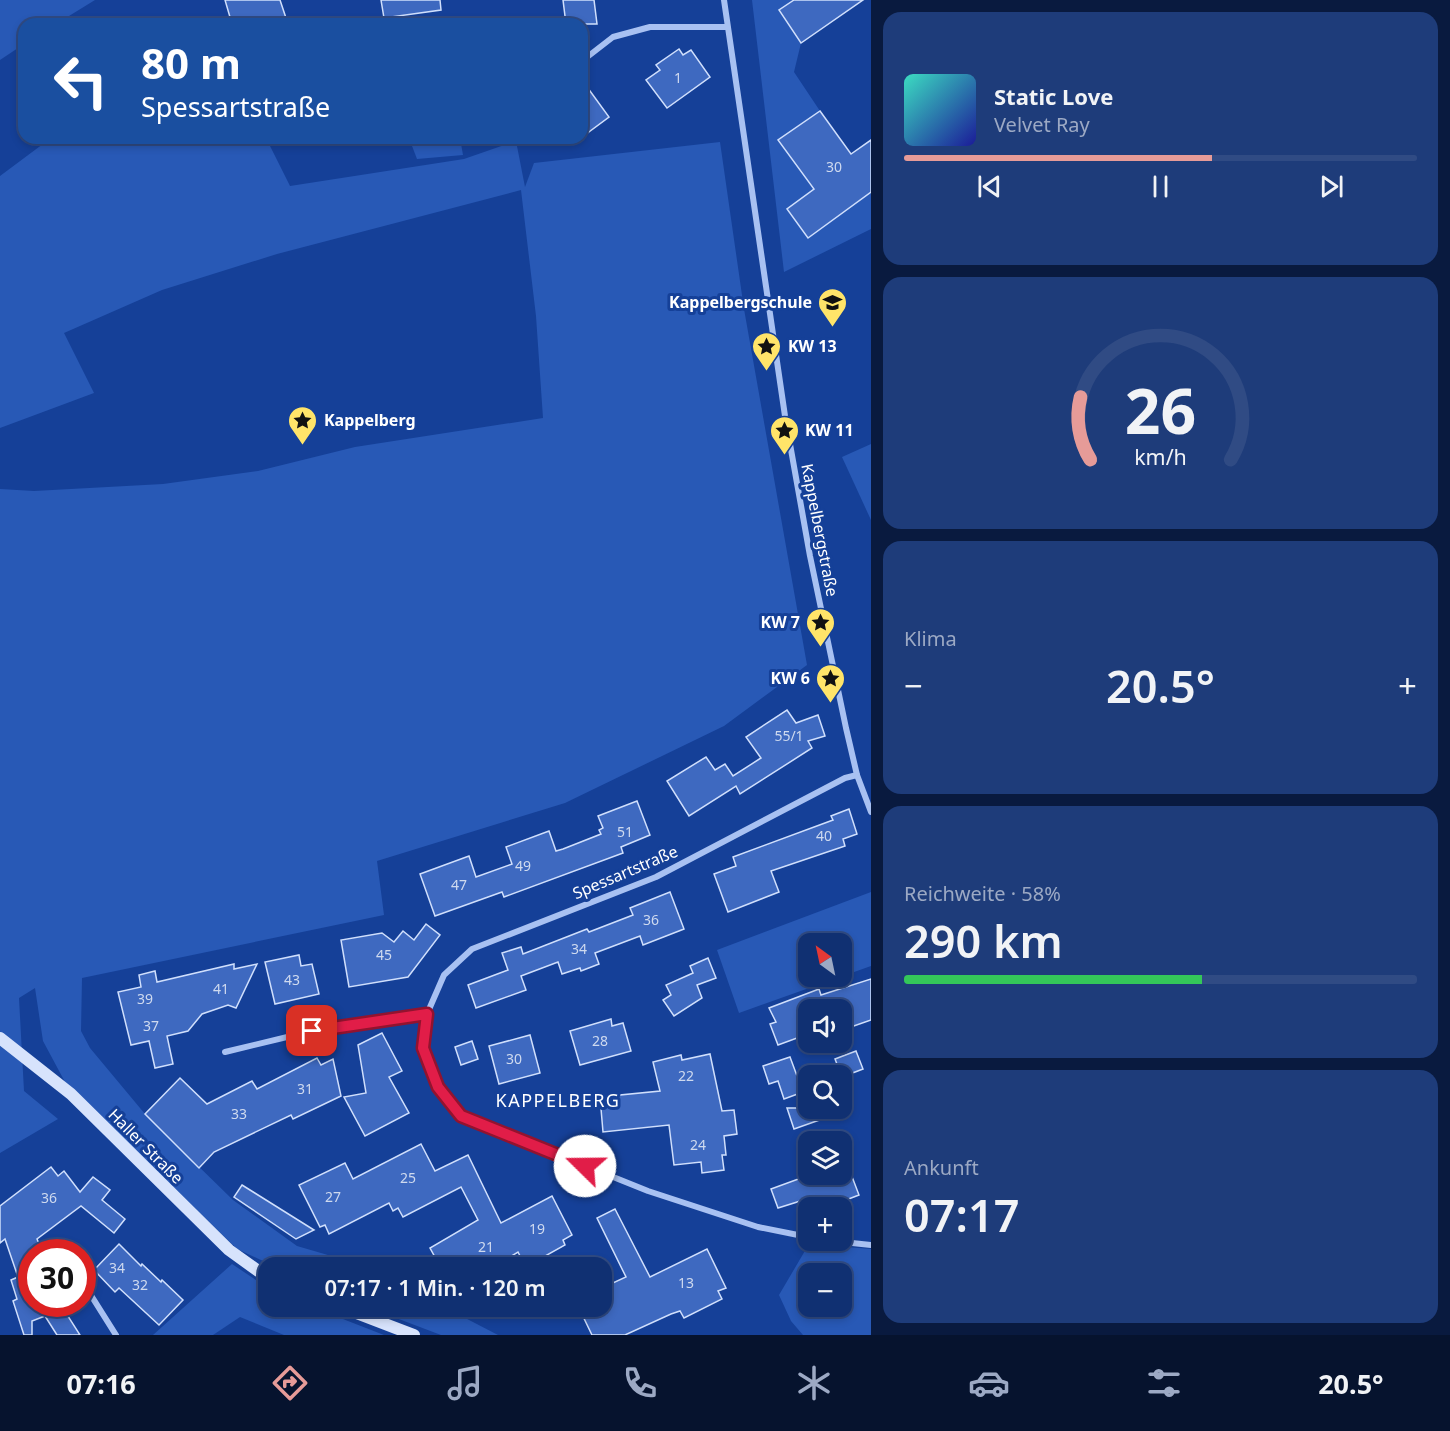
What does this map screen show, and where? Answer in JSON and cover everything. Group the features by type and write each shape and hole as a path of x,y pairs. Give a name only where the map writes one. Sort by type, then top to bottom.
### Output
{"main road":[{"name":"Haller Straße","path":"0,1038 70,1095 229,1250 258,1271"},
{"path":"367,1317 414,1335"}],"street":[{"name":"Kappelbergstraße","path":"724,0 785,416 810,556 857,775 871,812"},
{"path":"588,56 613,37 650,27 727,27"},
{"name":"Spessartstraße","path":"798,1236 758,1227 648,1191 461,1116 438,1087 423,1048 427,1014 444,975 472,949 656,877 845,778 857,775"},
{"path":"225,1052 323,1029 427,1014"},
{"path":"852,1243 871,1245"},
{"path":"96,1303 116,1335"}],"shaded area":[{"path":"0,0 95,0 66,18 18,18 18,48 0,60"},
{"path":"752,0 794,0 779,11 801,43 794,72 820,111 779,140 814,189 809,237 871,192 871,229 784,272"},
{"path":"720,142 744,309 807,665 724,726 565,803 377,861 384,915 82,978 81,1031 90,1048 145,1114 233,1200 297,1246 335,1257 258,1259 237,1249 65,1082 43,1041 35,988 19,998 24,1091 58,1119 0,1153 0,489 34,491 163,484 258,471 355,447 543,418 536,316 521,190 277,254 162,290 64,333 94,393 0,428 0,176 43,144 269,144 290,186 464,159 507,144 517,144 525,187 534,163"},
{"path":"411,144 461,144 463,155 417,159"},
{"path":"871,444 871,520 842,457"},
{"path":"871,892 871,966 852,973 852,933 798,933 798,987 812,987 739,1013 717,950"},
{"path":"852,1247 871,1249 871,1335 803,1335 791,1321 779,1295 805,1251 852,1251"},
{"path":"232,1264 258,1281 258,1317 338,1317 384,1335 284,1335 240,1317 213,1335 153,1335"},
{"path":"393,1317 463,1317 498,1335 441,1335"}],"building":[{"path":"225,0 280,0 286,18 230,18"},
{"path":"381,0 440,0 441,10 384,18"},
{"path":"563,0 594,0 597,24 588,24 588,18 565,18"},
{"path":"794,0 863,0 801,43 779,10"},
{"path":"679,49 683,55 691,50 710,77 667,108 646,80 660,70 656,65"},
{"path":"588,88 609,117 588,133"},
{"path":"820,111 851,154 871,140 871,192 808,238 787,209 814,189 778,140"},
{"path":"787,710 796,723 818,715 825,736 808,741 812,748 740,794 736,786 689,816 667,781 706,757 715,770 725,764 733,776 761,758 746,737"},
{"path":"637,801 650,835 621,847 623,853 504,897 502,892 435,916 420,874 469,856 476,877 512,864 506,847 549,831 556,851 563,849 601,834 599,830 603,828 598,816"},
{"path":"849,809 857,834 843,839 845,846 771,871 779,892 728,912 714,874 736,866 733,857 833,820 831,816"},
{"path":"670,892 684,929 643,945 640,936 595,953 599,964 581,971 580,968 562,974 558,962 521,976 526,990 476,1008 468,985 508,970 502,953 521,947 523,954 587,929 589,932 633,915 630,908"},
{"path":"426,924 440,935 408,977 349,987 341,940 382,933 394,942 403,931 414,940"},
{"path":"299,955 301,966 312,964 319,994 275,1004 265,962"},
{"path":"708,958 716,978 697,985 702,998 674,1016 663,1000 671,995 666,985 693,973 690,966"},
{"path":"234,964 234,969 257,964 236,1008 228,1005 202,1014 188,1031 167,1036 173,1064 155,1068 149,1041 131,1045 118,992 141,987 139,975 155,971 157,982"},
{"path":"871,979 871,1020 852,1027 852,999 798,999 798,1038 778,1045 770,1024 776,1022 769,1008 819,989 821,995 852,987"},
{"path":"611,1019 612,1026 623,1023 631,1051 580,1065 570,1031"},
{"path":"382,1033 402,1071 389,1077 409,1113 365,1136 344,1097 366,1093 358,1045"},
{"path":"530,1035 540,1073 499,1084 489,1046"},
{"path":"472,1041 478,1059 461,1065 455,1047"},
{"path":"856,1051 863,1069 852,1073 852,1065 837,1065 835,1059"},
{"path":"710,1054 722,1111 734,1110 737,1134 724,1136 726,1155 722,1155 724,1170 702,1173 701,1162 674,1165 669,1125 603,1132 600,1097 660,1091 653,1062 681,1055 682,1060"},
{"path":"790,1057 798,1079 798,1094 784,1099 778,1081 769,1084 763,1066"},
{"path":"317,1058 321,1065 333,1059 341,1096 293,1119 291,1115 214,1152 199,1168 145,1114 180,1078 207,1104 252,1081 257,1089"},
{"path":"787,1108 798,1108 798,1119 822,1119 794,1129"},
{"path":"421,1144 435,1171 468,1155 501,1223 552,1196 572,1235 563,1240 565,1245 544,1257 520,1257 518,1252 510,1257 435,1257 430,1248 478,1220 461,1187 403,1217 398,1208 393,1211 389,1203 329,1234 325,1225 320,1227 299,1185 345,1163 353,1179"},
{"path":"51,1167 58,1176 64,1171 80,1192 93,1177 110,1190 102,1200 125,1219 114,1233 81,1206 37,1239 18,1239 18,1277 5,1239 0,1243 0,1206"},
{"path":"852,1177 859,1195 852,1198 798,1197 798,1202 778,1208 771,1189 798,1179 798,1185 852,1185"},
{"path":"242,1185 314,1230 296,1239 234,1197"},
{"path":"615,1209 650,1277 707,1249 726,1288 718,1291 722,1299 684,1318 680,1311 625,1335 592,1335 583,1317 612,1317 612,1283 626,1277 597,1218"},
{"path":"119,1244 141,1266 142,1264 161,1282 162,1280 183,1300 159,1325 119,1288 115,1292 96,1272 96,1268"},
{"path":"18,1277 18,1316 13,1301 17,1299 11,1280"},
{"path":"18,1317 42,1317 32,1321 32,1335 24,1335"},
{"path":"46,1317 68,1317 80,1335 57,1335"}],"place":[{"name":"Kappelbergschule","path":"833,328"},
{"name":"KW 13","path":"767,372"},
{"name":"Kappelberg","path":"303,446"},
{"name":"KW 11","path":"784,456"},
{"name":"KW 7","path":"821,648"},
{"name":"KW 6","path":"831,704"}],"district":[{"name":"KAPPELBERG","path":"558,1101"}],"route":[{"path":"312,1031 427,1014 423,1048 438,1087 461,1116 585,1166"}]}
